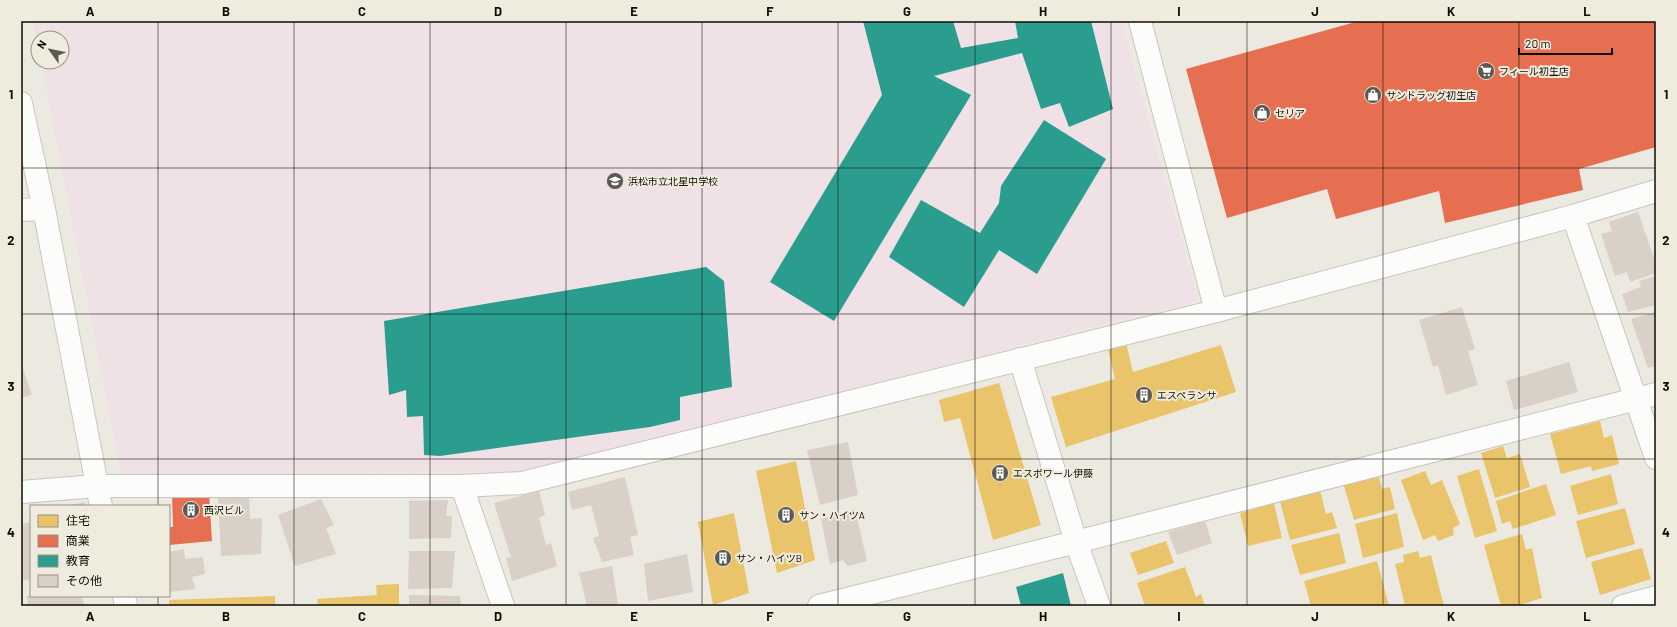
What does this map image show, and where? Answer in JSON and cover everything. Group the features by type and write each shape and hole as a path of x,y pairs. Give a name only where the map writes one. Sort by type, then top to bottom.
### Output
{"street":[{"path":"1140,21 1216,311"},
{"path":"21,103 44,209 99,496"},
{"path":"21,492 99,496 522,483 1216,311 1573,216 1656,191"},
{"path":"21,210 44,209"},
{"path":"1573,216 1646,396 1656,458"},
{"path":"1020,359 1076,542 1099,606"},
{"path":"819,606 1076,542 1646,396"},
{"path":"462,486 503,606"},
{"path":"1623,606 1656,597"}],"shaded area":[{"name":"浜松市立北星中学校","path":"33,21 1121,21 1198,300 524,472 121,473 43,70 70,70 70,30 35,30"}],"building: 住宅":[{"name":"エスペランサ","path":"1126,343 1133,372 1221,345 1236,392 1066,447 1051,397 1115,379 1108,349"},
{"name":"エスポワール伊藤","path":"999,383 1041,525 993,540 960,418 944,422 939,400"},
{"path":"1600,421 1604,438 1612,435 1619,464 1592,471 1591,466 1561,474 1550,434"},
{"path":"1503,446 1507,458 1520,454 1530,487 1495,498 1481,453"},
{"name":"サン・ハイツA","path":"796,461 815,560 777,573 756,471"},
{"path":"1479,469 1497,531 1475,538 1457,476"},
{"path":"1377,470 1382,489 1390,487 1395,509 1354,520 1342,479"},
{"path":"1425,471 1431,485 1442,480 1460,524 1453,528 1454,535 1438,541 1435,535 1423,540 1401,480"},
{"path":"1611,474 1618,504 1578,515 1570,486"},
{"path":"1546,484 1556,515 1513,529 1510,521 1502,524 1496,501"},
{"path":"1320,490 1326,514 1332,512 1337,528 1290,540 1280,501"},
{"path":"1274,503 1282,538 1248,546 1240,513"},
{"path":"1625,508 1635,544 1586,558 1576,521"},
{"name":"サン・ハイツB","path":"734,513 749,593 713,605 698,522"},
{"path":"1397,513 1404,547 1363,558 1355,524"},
{"path":"1339,533 1346,563 1300,575 1291,545"},
{"path":"1522,534 1526,550 1532,548 1542,598 1517,606 1501,606 1484,545"},
{"path":"1166,541 1174,563 1138,575 1130,553"},
{"path":"1642,548 1651,579 1600,595 1591,562"},
{"path":"1418,551 1420,558 1431,555 1444,606 1405,606 1395,564 1404,562 1403,555"},
{"path":"1377,561 1389,606 1311,606 1304,581"},
{"path":"1185,567 1196,597 1201,594 1205,606 1145,606 1137,583"},
{"path":"399,584 399,606 318,606 317,599 377,595 376,585"},
{"path":"275,596 275,606 169,606 169,600"}],"building: 商業":[{"path":"1359,21 1656,21 1656,147 1579,169 1583,190 1445,223 1439,191 1336,219 1327,189 1227,218 1186,69"},
{"name":"西沢ビル","path":"209,493 212,541 170,545 170,527 173,527 172,494"}],"building: 教育":[{"path":"863,21 953,21 961,48 1018,38 1015,21 1091,21 1113,109 1069,127 1060,103 1041,109 1022,53 934,76 971,95 834,321 770,282 882,95"},
{"path":"1044,120 1106,159 1037,274 999,250 964,307 889,257 921,200 980,233 999,203 1001,186"},
{"path":"706,267 724,281 732,387 680,397 680,420 650,427 440,456 424,455 423,416 407,417 406,390 389,395 384,321"},
{"path":"1063,573 1071,606 1021,606 1016,587"}],"building: その他":[{"path":"1638,212 1656,264 1656,273 1630,282 1627,272 1615,276 1601,234 1612,231 1609,222"},
{"path":"1656,276 1656,305 1628,312 1622,294 1641,287 1639,281"},
{"path":"1462,307 1475,349 1468,351 1478,385 1446,395 1438,365 1433,367 1419,320"},
{"path":"1656,312 1656,366 1648,368 1631,319"},
{"path":"1569,362 1578,392 1514,410 1506,381"},
{"path":"21,363 32,395 21,398"},
{"path":"848,442 858,495 820,505 807,450"},
{"path":"625,477 638,535 630,537 634,555 602,562 593,538 599,536 591,505 572,510 568,492"},
{"path":"539,491 545,515 539,518 546,545 551,543 557,566 512,581 506,558 511,557 494,503"},
{"path":"249,495 250,519 262,518 261,554 221,556 218,496"},
{"path":"321,499 334,525 326,528 336,554 295,566 278,515"},
{"path":"448,500 446,516 452,516 451,538 409,539 409,501"},
{"path":"85,502 85,505 71,505"},
{"path":"855,509 867,561 848,566 843,560 830,564 821,519"},
{"path":"1205,521 1212,543 1177,555 1168,532"},
{"path":"30,522 30,579 21,581 21,524"},
{"path":"184,549 185,559 203,557 205,574 192,577 195,589 170,592 170,552"},
{"path":"409,551 455,551 452,588 408,589"},
{"path":"687,554 693,592 648,601 644,564"},
{"path":"612,566 618,604 610,606 587,606 579,573"},
{"path":"409,595 460,596 461,606 409,606"},
{"path":"27,596 82,597 84,606 28,606"}],"place":[{"name":"フィール初生店","path":"1486,71"},
{"name":"サンドラッグ初生店","path":"1373,95"},
{"name":"セリア","path":"1262,113"},
{"name":"浜松市立北星中学校","path":"615,181"},
{"name":"エスペランサ","path":"1144,395"},
{"name":"エスポワール伊藤","path":"1000,473"},
{"name":"西沢ビル","path":"191,510"},
{"name":"サン・ハイツA","path":"786,515"},
{"name":"サン・ハイツB","path":"723,558"}]}
